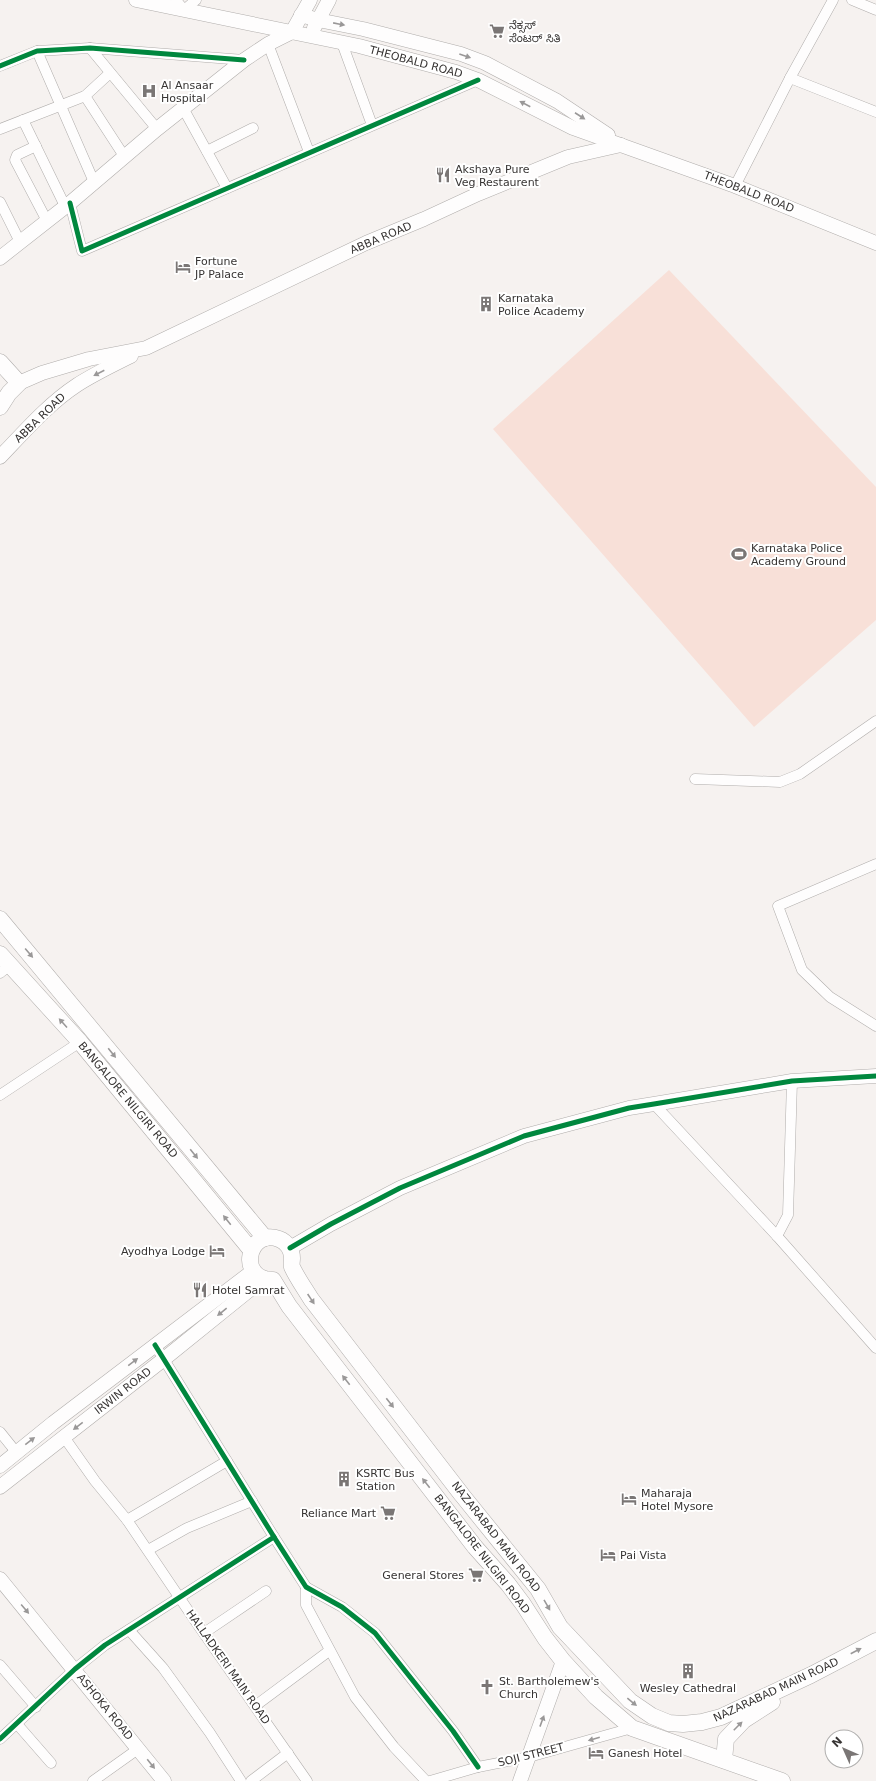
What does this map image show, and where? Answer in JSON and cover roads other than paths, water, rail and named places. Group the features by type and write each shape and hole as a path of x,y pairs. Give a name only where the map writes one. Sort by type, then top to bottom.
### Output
{"main road":[{"name":"THEOBALD ROAD","path":"136,0 180,5 342,43 456,72 478,80 573,128 735,186 876,243"},
{"path":"2,252 20,242 47,221 157,129 244,60 268,44 292,32 310,0"},
{"path":"310,36 329,0"},
{"name":"THEOBALD ROAD","path":"301,15 462,54 485,63 557,101 622,145"},
{"name":"ABBA ROAD","path":"0,457 55,401 77,385 146,348 366,243 424,219 478,194 568,157 622,145"},
{"name":"ABBA ROAD","path":"9,386 42,373 89,359 146,348"},
{"path":"0,362 9,386 0,406"},
{"path":"0,919 265,1238"},
{"name":"BANGALORE NILGIRI ROAD","path":"3,964 80,1042 251,1250 250,1261 289,1306 475,1547 512,1589 545,1638 563,1661 596,1697 632,1728 781,1781"},
{"path":"251,1250 257,1242 265,1238 275,1237 284,1241 290,1248 331,1224 400,1188 524,1136 629,1108 792,1081 876,1076"},
{"name":"NAZARABAD MAIN ROAD","path":"290,1248 292,1257 291,1266 311,1300 466,1500 538,1589 560,1626 630,1701 652,1716 669,1723 702,1722 721,1717 811,1676 876,1641"},
{"name":"IRWIN ROAD","path":"0,1466 16,1452 156,1345 263,1277"},
{"name":"IRWIN ROAD","path":"0,1487 164,1360 263,1277"},
{"name":"ASHOKA ROAD","path":"0,1579 75,1669 164,1781"},
{"path":"520,1781 563,1661"},
{"path":"724,1760 726,1739 744,1720 811,1676"}],"street":[{"path":"180,5 196,0"},
{"path":"735,186 790,78 833,0"},
{"path":"852,0 876,10"},
{"path":"342,43 372,125"},
{"path":"268,44 309,152"},
{"path":"0,66 37,51 90,48 244,60"},
{"path":"90,48 157,129"},
{"path":"37,51 94,182"},
{"path":"0,128 85,96 110,72"},
{"path":"790,78 876,112"},
{"path":"23,120 68,204 82,250 478,80"},
{"path":"85,96 124,156"},
{"path":"183,108 227,188"},
{"path":"207,151 253,128"},
{"path":"36,146 17,155 15,160 47,221"},
{"path":"0,202 20,242"},
{"path":"694,779 780,782 800,774 876,721"},
{"path":"876,864 778,906 802,970 830,997 876,1026"},
{"path":"0,1095 80,1042"},
{"path":"777,1236 788,1215 792,1081"},
{"path":"654,1104 777,1236 876,1348"},
{"path":"156,1345 274,1538 306,1587 342,1607 375,1633 453,1731 478,1767"},
{"path":"0,1432 16,1452"},
{"name":"HALLADKERI MAIN ROAD","path":"64,1437 95,1481 127,1520 307,1781"},
{"path":"127,1520 227,1461"},
{"path":"148,1550 187,1528 252,1500"},
{"path":"1,1737 36,1707 75,1669 105,1645 274,1538"},
{"path":"306,1587 306,1605 329,1651 355,1697 394,1747 426,1781"},
{"path":"204,1633 266,1591"},
{"path":"129,1630 163,1668 210,1733 241,1781"},
{"path":"255,1706 329,1651"},
{"path":"0,1664 36,1707"},
{"path":"17,1724 51,1763"},
{"name":"SOJI STREET","path":"430,1781 478,1767 529,1757 632,1728"},
{"path":"98,1779 138,1749"},
{"path":"251,1781 288,1753"}],"place":[{"name":"ನೆಕ್ಸಸ್ ಸೆಂಟರ್ ಸಿತಿ","path":"497,31"},
{"name":"Al Ansaar Hospital","path":"149,91"},
{"name":"Akshaya Pure Veg Restaurent","path":"443,175"},
{"name":"Fortune JP Palace","path":"183,267"},
{"name":"Karnataka Police Academy","path":"486,304"},
{"name":"Karnataka Police Academy Ground","path":"739,554"},
{"name":"Ayodhya Lodge","path":"217,1251"},
{"name":"Hotel Samrat","path":"200,1290"},
{"name":"KSRTC Bus Station","path":"344,1479"},
{"name":"Maharaja Hotel Mysore","path":"629,1499"},
{"name":"Reliance Mart","path":"388,1513"},
{"name":"Pai Vista","path":"608,1555"},
{"name":"General Stores","path":"476,1575"},
{"name":"Wesley Cathedral","path":"688,1671"},
{"name":"St. Bartholemew's Church","path":"487,1687"},
{"name":"Ganesh Hotel","path":"596,1753"}]}
